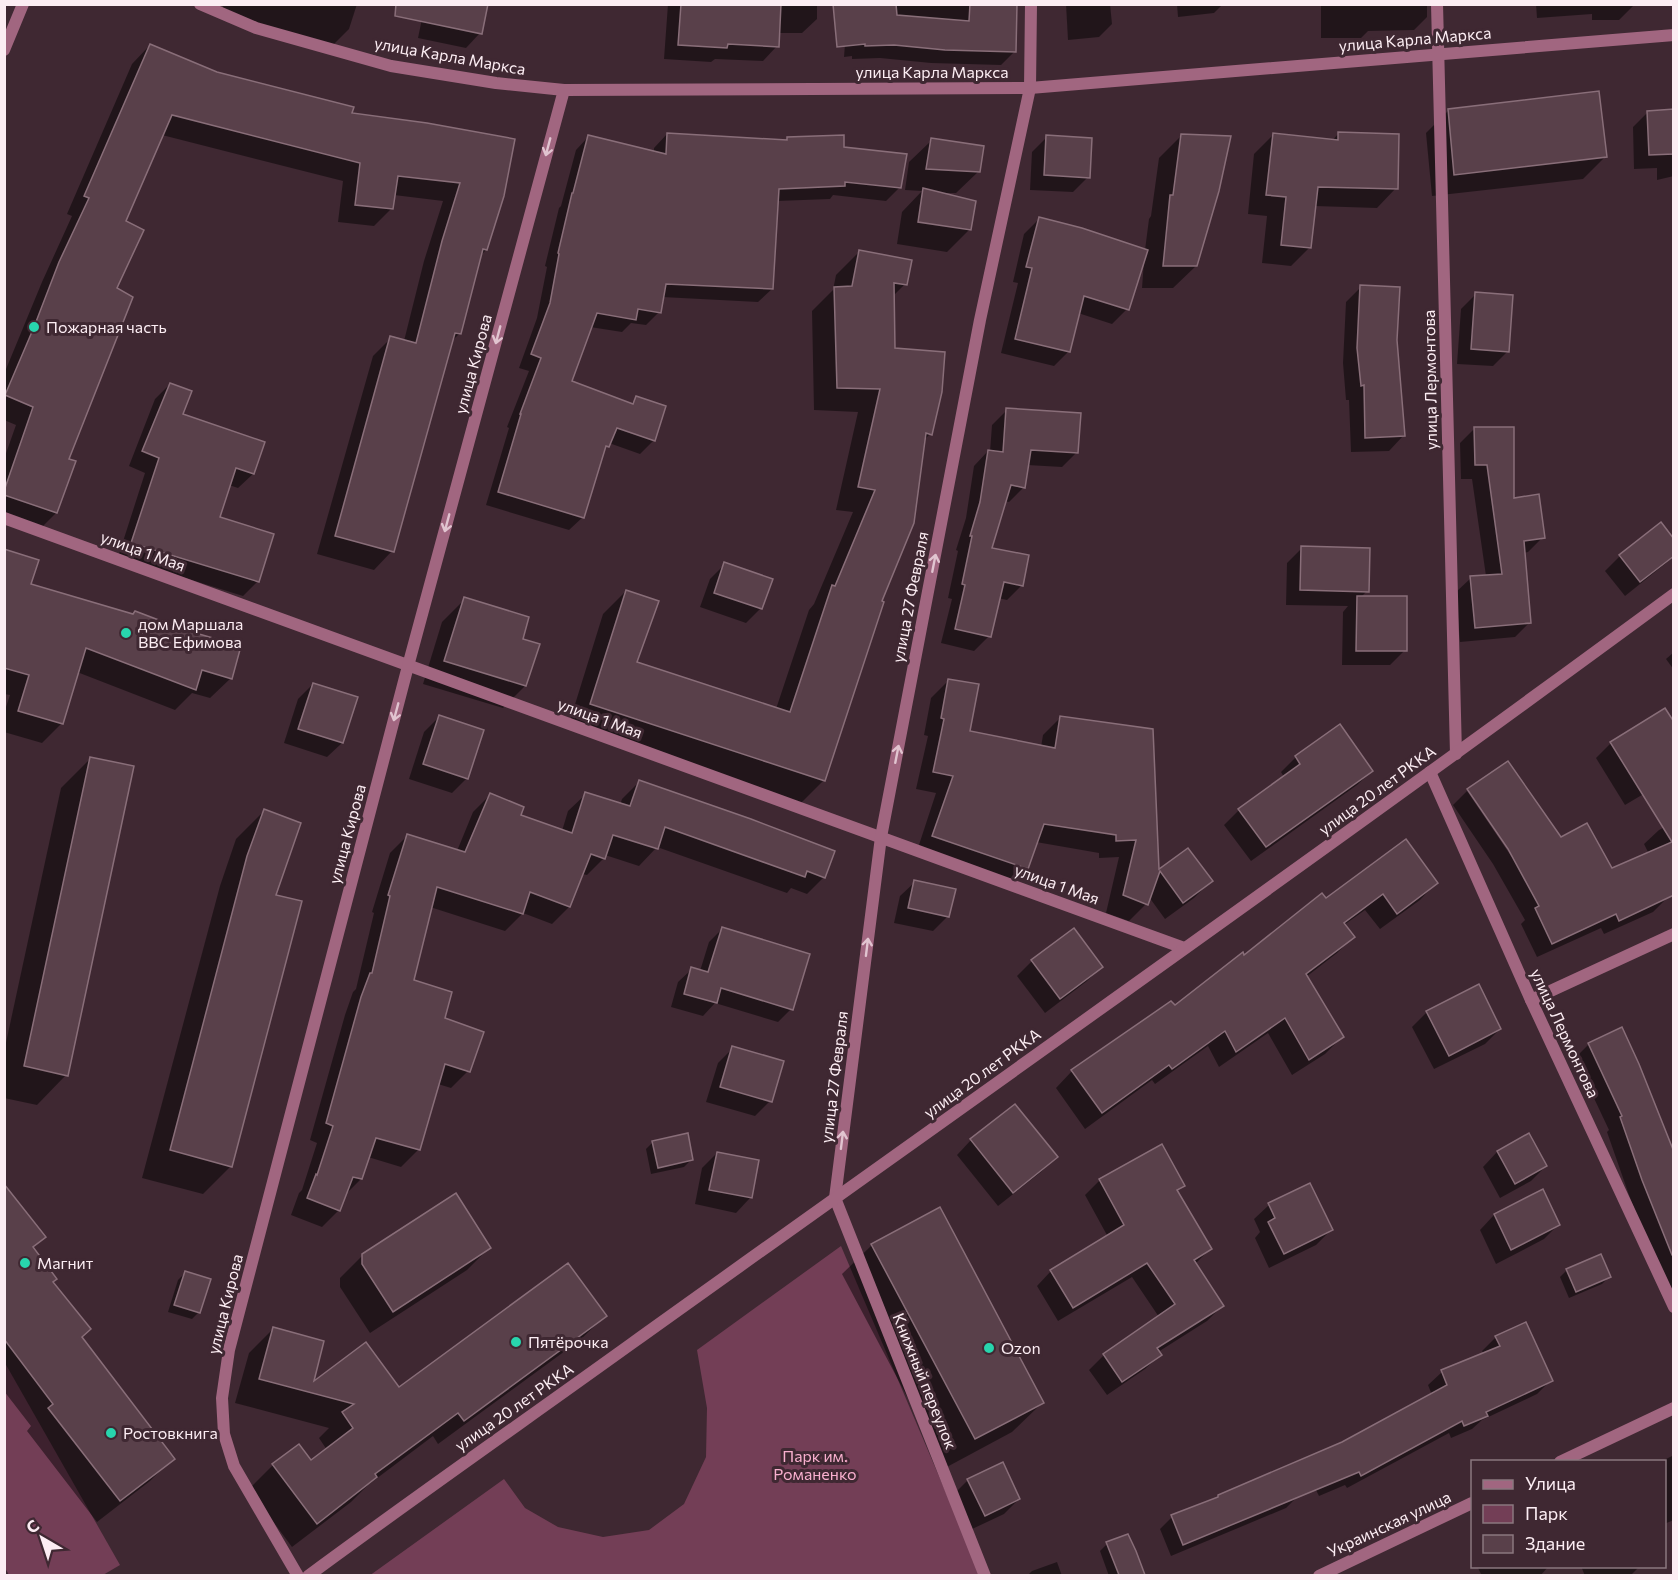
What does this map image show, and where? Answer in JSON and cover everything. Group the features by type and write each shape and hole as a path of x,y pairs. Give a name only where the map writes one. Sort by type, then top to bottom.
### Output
{"street":[{"path":"4,50 23,4"},
{"name":"улица Карла Маркса","path":"200,4 256,28 391,66 496,83 564,90 1030,88 1674,35"},
{"name":"улица 27 Февраля","path":"835,1198 881,837 980,320 1030,88 1031,4"},
{"name":"улица Лермонтова","path":"1437,4 1456,754"},
{"name":"улица Кирова","path":"298,1575 234,1466 224,1434 222,1398 229,1350 408,666 564,90"},
{"name":"улица 1 Мая","path":"4,518 1184,948"},
{"name":"улица 20 лет РККА","path":"308,1575 1456,754 1674,594"},
{"name":"улица Лермонтова","path":"1430,772 1531,1000 1674,1307"},
{"path":"1531,1000 1674,934"},
{"name":"Книжный переулок","path":"835,1198 985,1575"},
{"path":"1562,1460 1674,1408"},
{"name":"Украинская улица","path":"1319,1575 1471,1504"}],"green space":[{"name":"Парк им. Романенко","path":"841,1246 981,1575 369,1576 504,1479 525,1508 558,1527 603,1537 649,1530 684,1504 706,1457 707,1408 697,1350"},
{"path":"5,1363 120,1565 103,1575 9,1575 5,1568"}],"building":[{"path":"396,4 488,4 482,34 395,16"},
{"path":"681,4 781,4 779,47 728,44 727,48 678,45"},
{"path":"833,4 896,4 897,15 969,21 970,4 1017,4 1016,52 945,50 894,45 865,46 865,44 837,47"},
{"path":"150,44 217,72 354,107 352,113 427,123 515,139 504,196 487,250 483,249 461,334 455,333 394,552 335,536 390,336 416,343 442,241 460,183 398,176 393,209 355,205 360,163 172,115 126,221 144,230 117,288 133,297 69,459 76,461 57,513 4,495 33,407 5,395 59,262 89,198 84,196"},
{"path":"1599,91 1607,157 1454,175 1448,109"},
{"path":"1674,109 1674,154 1649,155 1647,111"},
{"path":"1338,132 1399,134 1398,189 1318,187 1311,248 1281,245 1286,197 1266,195 1273,133 1338,140"},
{"path":"667,133 787,140 787,137 844,135 844,147 907,154 901,188 845,182 845,186 779,189 773,289 666,284 661,313 638,309 636,320 597,313 572,381 633,404 636,396 666,406 655,441 617,428 609,447 606,446 584,518 498,492 520,414 541,358 531,354 550,303 558,253 588,135 666,154"},
{"path":"1181,134 1231,136 1219,191 1197,266 1163,266 1170,195 1173,195"},
{"path":"1046,135 1092,138 1090,178 1044,175"},
{"path":"931,138 984,146 980,172 926,169"},
{"path":"923,188 976,201 971,230 918,222"},
{"path":"1039,217 1082,228 1148,250 1129,310 1084,296 1070,352 1015,339 1032,268 1026,267"},
{"path":"859,250 912,260 907,285 894,283 895,348 945,352 942,392 932,435 926,433 914,523 882,601 884,602 825,781 590,704 626,590 659,601 637,662 790,712 832,585 835,586 875,490 858,487 880,389 837,388 834,287 852,286"},
{"path":"1360,285 1400,287 1397,340 1405,436 1365,438 1364,385 1361,386 1357,348"},
{"path":"1475,292 1513,295 1509,352 1471,349"},
{"path":"170,383 192,391 183,414 265,442 254,474 236,468 220,517 274,534 259,582 131,543 159,458 142,451"},
{"path":"1006,408 1081,413 1078,453 1031,450 1025,488 1011,485 992,548 1029,555 1023,586 1004,582 991,637 955,629 965,585 962,584 972,536 970,536 980,502 988,450 1003,452"},
{"path":"1474,427 1514,427 1514,498 1539,494 1545,538 1524,541 1531,623 1475,628 1470,576 1502,574 1487,465 1475,465"},
{"path":"1661,522 1674,539 1674,556 1640,582 1619,555"},
{"path":"1301,546 1370,548 1369,592 1300,590"},
{"path":"4,549 39,560 31,584 133,614 135,611 185,630 241,646 232,679 202,670 196,690 86,648 63,724 18,711 29,675 4,668"},
{"path":"724,562 773,579 762,609 714,593"},
{"path":"1357,596 1407,596 1407,651 1356,651"},
{"path":"464,597 529,617 523,639 540,644 526,686 444,661"},
{"path":"948,679 979,684 970,731 1055,748 1060,716 1153,729 1159,869 1188,848 1213,881 1183,903 1160,871 1148,905 1123,895 1136,840 1116,841 1116,835 1044,824 1028,869 932,836 953,776 933,772 944,719 941,718"},
{"path":"313,683 358,697 343,743 298,729"},
{"path":"1665,708 1674,722 1674,895 1619,921 1616,914 1552,944 1535,908 1539,906 1508,849 1467,789 1508,761 1561,837 1587,823 1612,868 1672,842 1610,742"},
{"path":"439,715 484,730 468,779 423,764"},
{"path":"1340,724 1373,771 1266,847 1238,809 1300,764 1295,756"},
{"path":"90,757 134,766 68,1076 24,1066"},
{"path":"639,780 835,851 825,878 807,871 805,877 665,827 658,849 613,835 605,859 591,854 570,907 530,892 523,914 437,887 414,980 452,992 445,1018 484,1032 470,1072 445,1064 420,1150 376,1138 362,1179 353,1177 340,1211 307,1198 333,1126 326,1123 361,997 370,973 372,973 390,896 388,895 407,834 465,852 490,793 524,807 521,815 572,833 585,792 630,806"},
{"path":"264,809 301,823 276,895 302,901 232,1167 170,1150 247,856"},
{"path":"1406,839 1438,883 1397,914 1383,894 1344,923 1355,937 1306,974 1344,1037 1309,1060 1285,1018 1236,1052 1225,1031 1172,1069 1169,1065 1102,1113 1071,1070 1171,1001 1175,1005 1243,952 1244,955 1322,893 1326,898"},
{"path":"914,880 956,889 949,917 908,908"},
{"path":"722,927 810,954 793,1010 721,988 717,1003 684,994 691,967 708,972"},
{"path":"1074,928 1103,967 1060,999 1031,960"},
{"path":"1479,984 1501,1029 1449,1056 1426,1011"},
{"path":"1622,1027 1674,1152 1674,1255 1672,1255 1642,1180 1620,1117 1622,1116 1588,1043"},
{"path":"732,1046 784,1061 772,1102 720,1087"},
{"path":"1015,1104 1058,1157 1013,1193 970,1139"},
{"path":"688,1133 693,1160 658,1168 652,1141"},
{"path":"1529,1133 1547,1166 1515,1184 1497,1151"},
{"path":"1162,1144 1185,1186 1177,1190 1212,1249 1194,1260 1224,1306 1157,1348 1162,1355 1122,1382 1103,1354 1175,1304 1147,1263 1073,1308 1050,1270 1124,1225 1099,1179"},
{"path":"717,1152 759,1160 752,1198 709,1190"},
{"path":"1310,1183 1333,1230 1284,1254 1268,1222 1275,1218 1268,1203"},
{"path":"4,1184 46,1237 33,1247 57,1279 53,1282 91,1329 82,1337 175,1459 120,1501 48,1408 53,1404 4,1339"},
{"path":"1543,1189 1560,1225 1511,1250 1494,1214"},
{"path":"456,1193 491,1248 393,1312 362,1264 362,1254"},
{"path":"940,1207 1044,1403 975,1439 871,1244"},
{"path":"1601,1254 1611,1277 1576,1292 1566,1269"},
{"path":"568,1263 607,1316 464,1421 458,1413 375,1474 377,1477 317,1524 272,1464 299,1444 311,1460 353,1428 342,1412 354,1404 259,1379 273,1327 324,1341 314,1381 366,1342 399,1387"},
{"path":"185,1271 211,1279 200,1313 174,1305"},
{"path":"1526,1322 1553,1381 1486,1412 1488,1416 1464,1426 1462,1421 1361,1476 1359,1472 1183,1545 1171,1515 1218,1497 1218,1495 1342,1442 1447,1385 1441,1370 1500,1346 1495,1336"},
{"path":"1003,1462 1020,1499 985,1516 967,1479"},
{"path":"1128,1534 1145,1575 1119,1575 1106,1542"}],"place":[{"name":"Пожарная часть","path":"34,327"},
{"name":"дом Маршала ВВС Ефимова","path":"126,633"},
{"name":"Магнит","path":"25,1263"},
{"name":"Пятёрочка","path":"516,1342"},
{"name":"Ozon","path":"989,1348"},
{"name":"Ростовкнига","path":"111,1433"}]}
